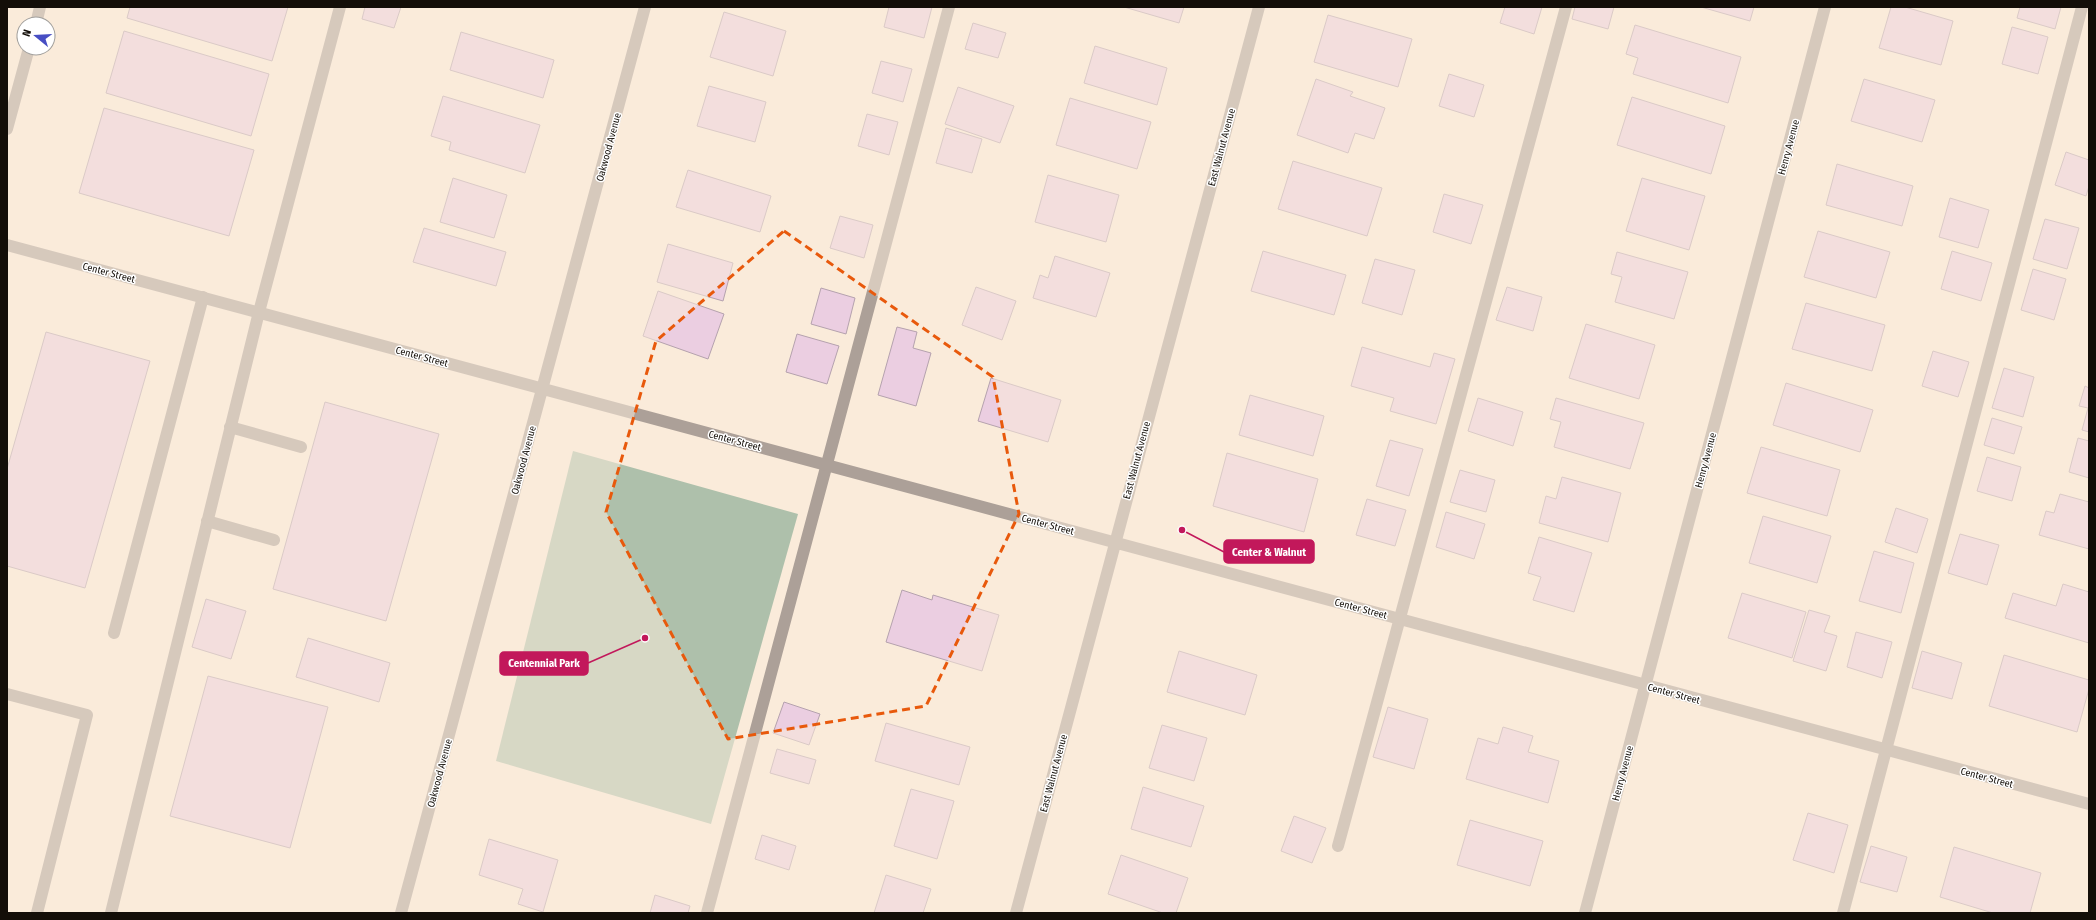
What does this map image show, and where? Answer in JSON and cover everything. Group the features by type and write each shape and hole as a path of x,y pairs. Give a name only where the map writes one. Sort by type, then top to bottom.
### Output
{"street":[{"path":"111,913 259,312 340,7"},
{"name":"Oakwood Avenue","path":"401,913 645,7"},
{"path":"707,913 949,7"},
{"name":"East Walnut Avenue","path":"1016,913 1258,7"},
{"path":"1338,846 1398,618 1566,7"},
{"name":"Henry Avenue","path":"1585,913 1825,7"},
{"path":"1843,913 2082,7"},
{"path":"7,129 27,56"},
{"name":"Center Street","path":"7,245 2089,804"},
{"path":"114,633 203,298"},
{"path":"230,428 301,448"},
{"path":"207,522 274,540"},
{"path":"7,694 87,715 37,913"}],"highlighted area":[{"path":"784,231 993,377 1019,514 926,706 728,739 606,512 656,341"}],"green space":[{"path":"573,451 798,514 711,824 496,761"}],"building":[{"path":"130,7 288,7 272,61 127,18"},
{"path":"365,7 401,7 394,28 362,19"},
{"path":"889,7 932,7 924,38 884,27"},
{"path":"1124,7 1184,7 1179,23"},
{"path":"1505,7 1542,7 1534,34 1500,23"},
{"path":"1575,7 1614,7 1608,29 1572,19"},
{"path":"1701,7 1754,7 1750,21"},
{"path":"1891,7 1905,7 1953,21 1941,65 1879,48"},
{"path":"2020,7 2061,7 2055,29 2017,18"},
{"path":"724,12 786,31 773,76 710,57"},
{"path":"1328,15 1412,39 1398,87 1314,62"},
{"path":"973,23 1006,33 998,58 965,49"},
{"path":"1635,25 1741,57 1728,103 1633,74 1638,58 1626,54"},
{"path":"2012,27 2048,37 2038,74 2002,64"},
{"path":"124,31 269,74 251,136 106,93"},
{"path":"461,32 554,60 543,98 450,70"},
{"path":"1095,46 1167,68 1157,105 1084,83"},
{"path":"881,61 912,69 903,102 872,93"},
{"path":"1449,74 1484,85 1474,117 1439,106"},
{"path":"1316,79 1353,92 1350,96 1385,108 1374,139 1355,133 1348,153 1297,135"},
{"path":"1864,79 1935,100 1922,142 1851,121"},
{"path":"709,86 766,102 755,142 697,126"},
{"path":"958,87 1014,106 1000,143 945,124"},
{"path":"443,96 540,125 525,173 449,150 451,142 431,136"},
{"path":"1632,97 1725,126 1711,174 1617,145"},
{"path":"1070,98 1151,122 1137,169 1056,145"},
{"path":"104,108 254,150 229,236 79,193"},
{"path":"867,114 898,122 889,155 858,146"},
{"path":"946,128 982,139 972,173 936,163"},
{"path":"2066,152 2089,160 2089,186 2086,196 2055,185"},
{"path":"1293,161 1382,188 1367,236 1278,209"},
{"path":"1837,164 1913,186 1902,226 1826,205"},
{"path":"688,170 771,196 760,232 676,207"},
{"path":"1048,175 1119,195 1106,242 1035,222"},
{"path":"453,178 507,195 494,238 440,222"},
{"path":"1642,178 1705,196 1689,250 1626,231"},
{"path":"1444,194 1483,205 1471,244 1433,232"},
{"path":"1950,198 1989,210 1978,248 1939,237"},
{"path":"840,216 873,225 864,258 830,248"},
{"path":"2045,219 2079,228 2067,269 2033,259"},
{"path":"424,228 506,252 496,286 413,262"},
{"path":"1818,231 1890,252 1876,298 1804,277"},
{"path":"668,244 733,263 723,301 657,282"},
{"path":"1263,251 1346,275 1334,315 1251,291"},
{"path":"1952,251 1992,263 1981,301 1941,289"},
{"path":"1617,252 1688,272 1674,319 1615,302 1622,277 1611,274"},
{"path":"1055,256 1110,273 1096,317 1033,298 1040,275 1048,278"},
{"path":"1375,259 1415,270 1402,315 1362,303"},
{"path":"2033,269 2066,279 2054,320 2021,310"},
{"path":"976,287 1016,301 1002,340 962,325"},
{"path":"1507,287 1542,297 1533,331 1496,320"},
{"path":"821,288 855,298 846,334 811,324"},
{"path":"658,291 724,314 708,359 643,336"},
{"path":"1806,303 1885,325 1872,371 1792,349"},
{"path":"1586,324 1655,345 1639,399 1569,378"},
{"path":"897,327 917,332 913,348 931,353 916,406 878,395"},
{"path":"46,332 150,361 85,588 7,566 7,469"},
{"path":"797,334 839,346 827,384 786,372"},
{"path":"1362,347 1430,367 1434,353 1455,359 1436,424 1390,411 1394,398 1351,386"},
{"path":"1933,351 1969,362 1958,397 1922,386"},
{"path":"2004,368 2034,377 2023,417 1992,408"},
{"path":"991,378 1061,400 1048,442 978,421"},
{"path":"1786,383 1873,410 1860,452 1773,425"},
{"path":"2085,386 2089,388 2089,432 2082,430 2088,408 2079,406"},
{"path":"1250,395 1324,416 1313,456 1239,435"},
{"path":"1478,398 1523,412 1513,446 1468,431"},
{"path":"1556,398 1644,423 1630,469 1554,447 1561,422 1550,419"},
{"path":"325,402 439,434 386,621 273,589"},
{"path":"1992,418 2022,427 2014,454 1984,445"},
{"path":"2078,438 2089,441 2089,478 2069,472"},
{"path":"1390,440 1423,449 1409,496 1376,486"},
{"path":"1761,447 1840,470 1827,516 1747,493"},
{"path":"1227,453 1318,479 1304,532 1213,506"},
{"path":"1987,457 2021,467 2012,501 1977,491"},
{"path":"1460,470 1495,480 1486,512 1450,502"},
{"path":"1562,477 1621,493 1608,542 1539,523 1546,496 1556,499"},
{"path":"2060,494 2089,502 2089,549 2039,535 2046,511 2054,513"},
{"path":"1367,499 1406,510 1395,546 1356,535"},
{"path":"1896,508 1928,519 1917,553 1885,542"},
{"path":"1446,512 1485,524 1474,559 1436,547"},
{"path":"1763,516 1831,536 1817,583 1749,563"},
{"path":"1960,534 1999,545 1987,585 1948,573"},
{"path":"1539,537 1592,553 1574,612 1533,600 1541,577 1528,573"},
{"path":"1874,551 1914,563 1901,613 1859,601"},
{"path":"2063,584 2089,592 2089,643 2005,618 2013,593 2056,606"},
{"path":"902,590 932,600 933,595 999,615 982,671 886,642"},
{"path":"1742,593 1806,612 1792,658 1728,638"},
{"path":"206,599 246,611 231,659 192,647"},
{"path":"1809,610 1830,616 1824,632 1837,636 1826,671 1793,661"},
{"path":"1856,632 1892,642 1882,678 1847,667"},
{"path":"308,638 390,663 379,702 296,677"},
{"path":"1179,651 1257,675 1245,715 1167,692"},
{"path":"1922,651 1962,663 1952,699 1912,688"},
{"path":"2004,655 2089,680 2089,689 2077,732 1989,706"},
{"path":"208,676 328,707 290,848 170,816"},
{"path":"784,702 820,714 809,745 773,733"},
{"path":"1388,707 1428,719 1414,769 1373,757"},
{"path":"886,723 970,747 959,785 875,761"},
{"path":"1162,725 1207,738 1194,781 1149,768"},
{"path":"1503,727 1533,736 1528,752 1559,761 1548,803 1466,779 1478,738 1498,744"},
{"path":"777,749 816,760 809,784 770,773"},
{"path":"1143,787 1204,806 1191,847 1131,829"},
{"path":"911,789 954,801 937,859 894,846"},
{"path":"1808,813 1848,825 1834,873 1793,860"},
{"path":"1294,816 1326,828 1312,863 1281,851"},
{"path":"1470,820 1543,841 1530,886 1457,865"},
{"path":"762,835 796,846 789,870 755,859"},
{"path":"489,839 558,860 543,912 518,904 523,889 479,875"},
{"path":"1871,846 1907,857 1897,892 1860,882"},
{"path":"1954,847 2041,873 2030,913 1993,913 1940,897"},
{"path":"1121,855 1188,878 1176,913 1163,913 1108,894"},
{"path":"886,875 931,889 923,913 874,913"},
{"path":"655,895 690,906 688,913 650,913"}],"place":[{"name":"Center & Walnut","path":"1182,530"},
{"name":"Centennial Park","path":"645,638"}]}
